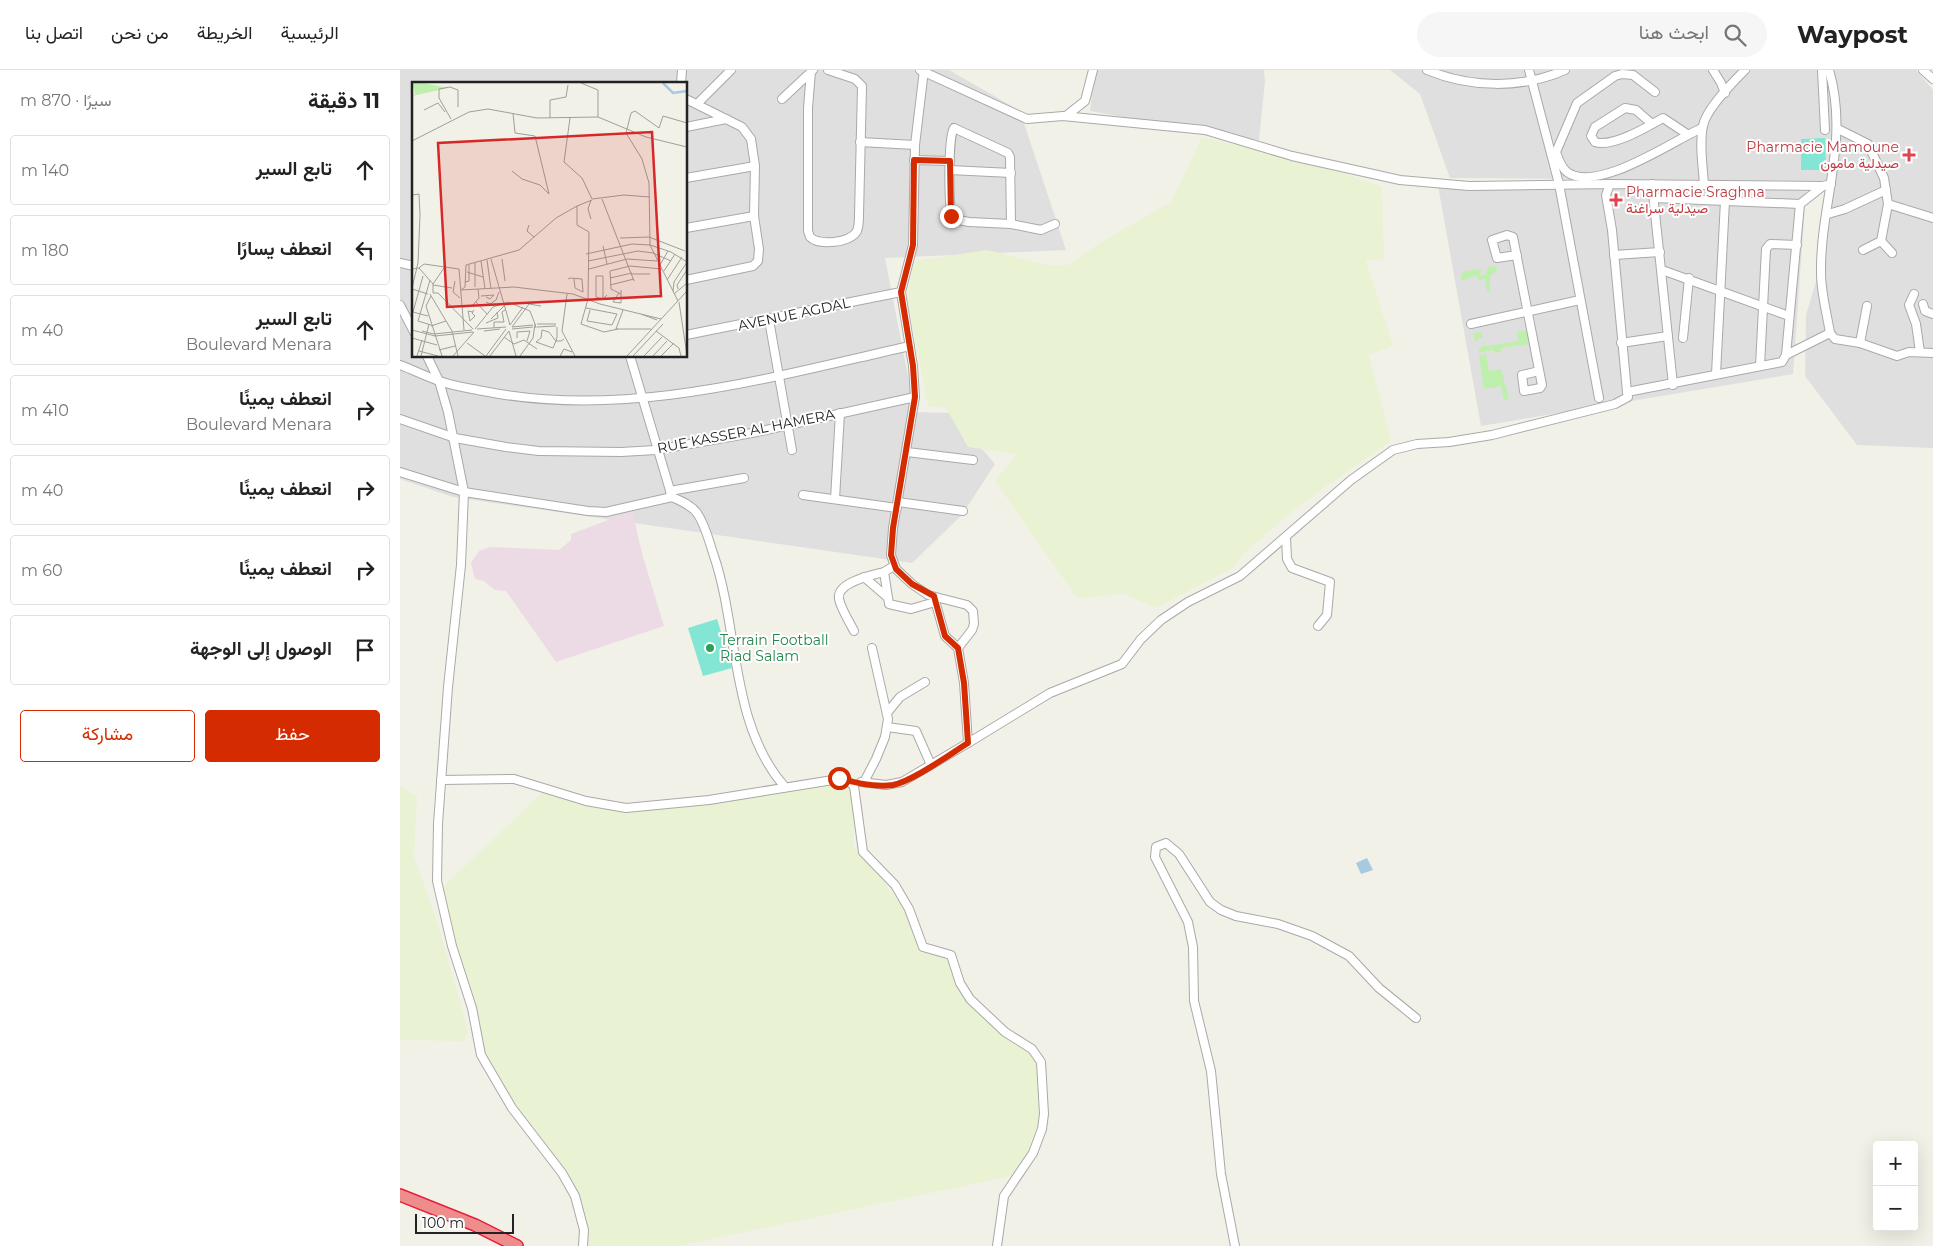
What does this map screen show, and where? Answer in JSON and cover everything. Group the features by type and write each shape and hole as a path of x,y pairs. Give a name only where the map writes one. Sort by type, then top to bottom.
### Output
{"highway":[{"path":"400,1195 475,1225 517,1246"}],"street":[{"path":"697,104 731,70"},
{"path":"812,70 808,108 808,230 810,237 816,242 832,242 851,237 858,229 862,86 855,79 828,70"},
{"path":"782,98 812,70"},
{"path":"1066,116 1079,106 1087,96 1092,70"},
{"path":"1427,70 1475,83 1491,84 1531,79 1565,70"},
{"path":"1529,70 1559,184 1599,398"},
{"path":"1713,70 1721,82 1725,93"},
{"path":"1704,184 1702,128 1706,116 1746,70"},
{"path":"1822,70 1825,130"},
{"path":"1829,70 1837,104 1838,129 1827,185 1828,214 1820,275 1830,333 1835,339 1860,343 1897,356 1909,352 1933,353"},
{"path":"1923,70 1933,79"},
{"path":"958,648 972,630 974,624 973,611 967,605 959,602 934,599 912,584 894,566 892,546 915,397 910,346 901,292 914,239 914,160 923,71 1018,116 1034,119 1066,116 1206,130 1292,156 1400,180 1469,186 1559,184 1827,185"},
{"path":"1655,92 1633,75 1622,74 1615,76 1580,99 1574,107 1556,152 1564,170 1575,176 1610,174 1646,158 1687,134 1702,128"},
{"path":"688,100 748,132 754,147 754,216 759,249 756,264 747,268 688,280"},
{"path":"1652,124 1636,110 1625,108 1595,127 1591,136 1595,142 1606,144 1652,124 1663,118 1687,134"},
{"path":"688,127 726,119"},
{"path":"1011,224 1011,160 1008,153 956,128 951,133 950,165 953,219 969,222 1011,224 1041,230 1054,224"},
{"path":"1838,129 1868,144 1884,178 1888,204 1881,241"},
{"path":"860,142 915,145"},
{"path":"914,160 1011,173"},
{"path":"688,178 755,166"},
{"path":"441,780 514,779 586,801 626,808 709,800 839,778 848,781 894,785 931,765 1050,693 1122,664 1146,634 1161,620 1188,602 1240,576 1351,480 1393,450 1416,444 1449,442 1492,435 1576,415 1623,401 1628,397 1606,195 1610,184"},
{"path":"1652,184 1673,384"},
{"path":"1654,198 1800,204 1827,185"},
{"path":"1828,214 1845,209 1886,190"},
{"path":"1716,374 1725,201"},
{"path":"1627,392 1782,362 1786,355 1800,204"},
{"path":"1888,204 1933,218"},
{"path":"688,228 754,216"},
{"path":"1863,250 1881,241"},
{"path":"1881,241 1892,253"},
{"path":"1760,366 1768,246 1796,245"},
{"path":"1614,255 1660,252"},
{"path":"1516,255 1539,371"},
{"path":"1662,270 1689,278 1789,316"},
{"path":"1683,338 1689,278"},
{"name":"AVENUE AGDAL","path":"688,335 769,320 901,292"},
{"path":"1914,294 1909,305 1916,324 1920,352"},
{"path":"1471,324 1580,300"},
{"path":"1923,304 1925,311 1933,314"},
{"path":"400,305 411,322"},
{"path":"1860,343 1867,306"},
{"path":"769,320 792,450"},
{"path":"1786,355 1830,333"},
{"path":"1621,343 1668,336"},
{"path":"400,364 439,381 524,398 570,401 642,400 779,374 910,346"},
{"path":"428,358 439,381 455,438 464,492 463,540 448,687 436,849 438,881 452,946 472,1008 480,1050 512,1108 562,1173 575,1196 584,1230 583,1246"},
{"path":"631,358 656,450 671,494 692,508 702,521 723,584 749,718 768,766 785,787"},
{"name":"RUE KASSER AL HAMERA","path":"400,419 455,438 539,451 656,450 788,425 915,397"},
{"path":"835,498 840,413"},
{"path":"907,452 973,460"},
{"path":"400,472 464,492 600,513 671,494 744,478"},
{"path":"802,494 963,511"},
{"path":"1286,536 1287,559 1292,568 1330,582 1327,615 1318,626"},
{"path":"854,631 839,594 846,586 864,577 884,572 894,566"},
{"path":"884,572 886,596 889,604 902,609 915,609 934,599"},
{"path":"864,577 886,596"},
{"path":"934,599 945,636 958,648 964,683 968,743"},
{"path":"864,782 876,759 886,727 888,713 872,648"},
{"path":"888,713 900,697 925,682"},
{"path":"886,727 916,731 931,765"},
{"path":"848,781 854,786 863,852 895,885 909,909 922,946 927,950 951,955 960,983 970,999 1005,1032 1032,1049 1040,1062 1044,1114 1042,1129 1033,1154 1004,1196 997,1246"},
{"path":"1235,1246 1221,1174 1211,1071 1194,1001 1191,933 1188,922 1155,858 1156,847 1166,843 1179,854 1210,902 1221,910 1236,916 1278,924 1312,936 1349,956 1379,988 1416,1018"}],"shaded area":[{"path":"400,70 949,70 1020,111 1066,250 885,258 915,412 951,413 995,464 962,515 912,563 453,497 400,479"},
{"path":"1095,70 1264,70 1265,81 1259,140 1237,138 1090,111"},
{"path":"1390,70 1916,70 1933,90 1933,448 1857,445 1805,376 1806,315 1818,275 1830,181 1450,178 1420,94"},
{"path":"1825,138 1826,170 1801,170 1801,139"},
{"path":"1437,180 1806,191 1793,374 1481,426"},
{"path":"632,511 643,557 664,626 556,662 506,591 495,590 484,581 475,579 471,563 479,551 490,547 559,550 571,540 571,534"},
{"name":"Terrain Football Riad Salam","path":"717,619 732,668 703,676 688,628"},
{"path":"1367,858 1373,870 1361,874 1356,863"}],"green space":[{"path":"1202,137 1319,164 1382,187 1384,259 1366,261 1393,346 1369,355 1391,441 1301,504 1243,554 1234,567 1156,608 1125,594 1077,598 995,481 1017,454 968,447 946,408 928,406 907,296 914,261 987,250 1046,265 1068,265 1098,244 1171,202"},
{"path":"1496,266 1497,271 1490,276 1490,291 1487,291 1485,279 1479,280 1477,275 1462,281 1461,275 1465,271 1481,269 1480,276 1485,275 1488,267"},
{"path":"1527,330 1529,344 1501,348 1501,352 1495,353 1494,350 1479,352 1479,348 1484,346 1483,338 1477,338 1478,341 1475,342 1473,333 1482,332 1485,346 1488,346 1519,341 1516,332"},
{"path":"1486,354 1489,371 1501,369 1509,399 1504,400 1501,386 1484,389 1479,355"},
{"path":"838,779 853,786 854,847 863,860 877,866 886,885 897,900 911,912 923,948 952,957 957,975 996,1031 1020,1041 1040,1063 1044,1110 1031,1141 1031,1157 1019,1173 1006,1177 679,1246 578,1246 579,1205 481,1055 441,889 544,791 628,812"},
{"path":"400,785 417,796 414,856 439,928 468,1030 464,1041 400,1040"}],"place":[{"name":"Pharmacie Mamoune صيدلية مامون","path":"1909,155"},
{"name":"Pharmacie Sraghna صيدلية سراغنة","path":"1616,200"},
{"name":"Terrain Football Riad Salam","path":"710,648"}],"route":[{"path":"839,778 877,785 894,785 912,777 968,743 964,683 958,648 948,641 945,636 934,596 912,584 896,569 892,563 891,555 893,528 915,397 915,380 901,292 902,280 913,245 914,160 950,161 951,216"}]}
